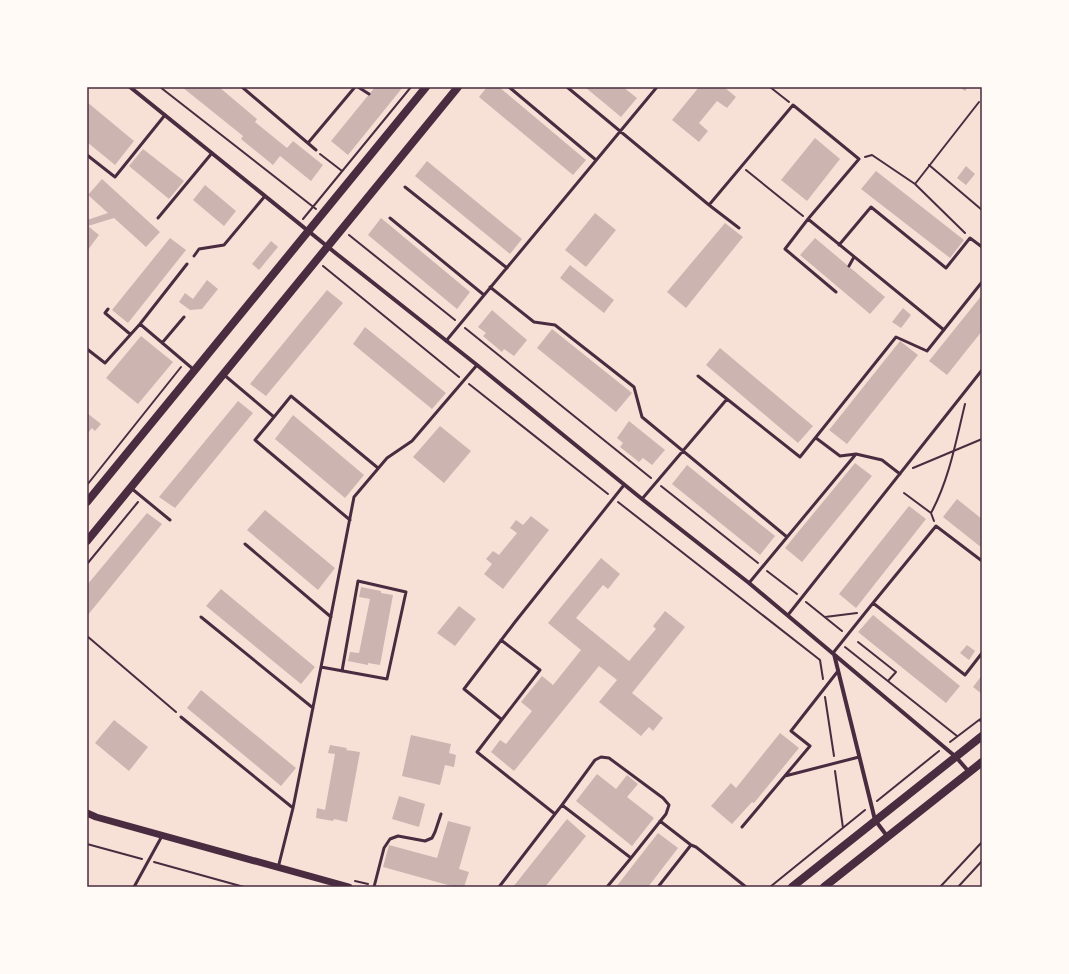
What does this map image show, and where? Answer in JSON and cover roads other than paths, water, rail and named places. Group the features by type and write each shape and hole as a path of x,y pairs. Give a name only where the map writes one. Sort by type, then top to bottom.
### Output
{"main road":[{"path":"88,500 426,87"},
{"path":"87,541 458,87"},
{"path":"792,887 982,736"},
{"path":"824,887 982,762"}],"street":[{"path":"130,87 624,485 749,583 956,757 969,772"},
{"path":"834,653 875,820 887,836"},
{"path":"87,813 162,836 349,887"}],"lane":[{"path":"242,87 316,150"},
{"path":"308,143 354,87"},
{"path":"358,87 369,94"},
{"path":"509,87 596,160"},
{"path":"567,87 709,205 739,228"},
{"path":"446,341 657,87"},
{"path":"709,205 793,105 859,159 808,219 785,249 836,292"},
{"path":"87,155 114,177 165,115"},
{"path":"158,218 212,153"},
{"path":"405,187 507,268"},
{"path":"194,256 199,249 224,246 265,196"},
{"path":"839,245 871,207 946,268 970,238 982,247"},
{"path":"390,218 484,295"},
{"path":"808,219 944,330"},
{"path":"849,266 854,257"},
{"path":"87,349 105,364 140,324 187,264"},
{"path":"698,376 800,457 896,337 927,352 982,282"},
{"path":"490,287 534,322 555,325 634,386 642,417 787,537"},
{"path":"108,309 105,313 130,334"},
{"path":"162,343 184,317"},
{"path":"140,324 194,371"},
{"path":"278,868 322,667 354,497 387,458 412,441 477,366"},
{"path":"788,615 982,370"},
{"path":"223,374 274,417"},
{"path":"350,520 255,440 291,396 378,468"},
{"path":"642,499 727,399"},
{"path":"816,438 840,456 856,454 882,460 900,474"},
{"path":"749,583 856,454"},
{"path":"501,719 464,689 624,485"},
{"path":"131,488 170,520"},
{"path":"834,653 936,526 982,561"},
{"path":"245,544 331,616"},
{"path":"322,667 342,671 387,679 406,592 358,581 342,671"},
{"path":"873,603 965,675 982,653"},
{"path":"201,617 313,708"},
{"path":"501,640 540,670 477,752 555,814"},
{"path":"742,827 810,746 791,731 838,671"},
{"path":"181,717 292,808"},
{"path":"499,887 595,760 601,757 609,758 663,798 669,805 666,814 607,887"},
{"path":"785,776 859,757"},
{"path":"562,805 631,858"},
{"path":"374,887 384,848 390,839 398,836 425,841 432,838 441,814"},
{"path":"660,821 691,845 696,847 746,887"},
{"path":"134,887 162,836"},
{"path":"658,887 691,845"}]}
